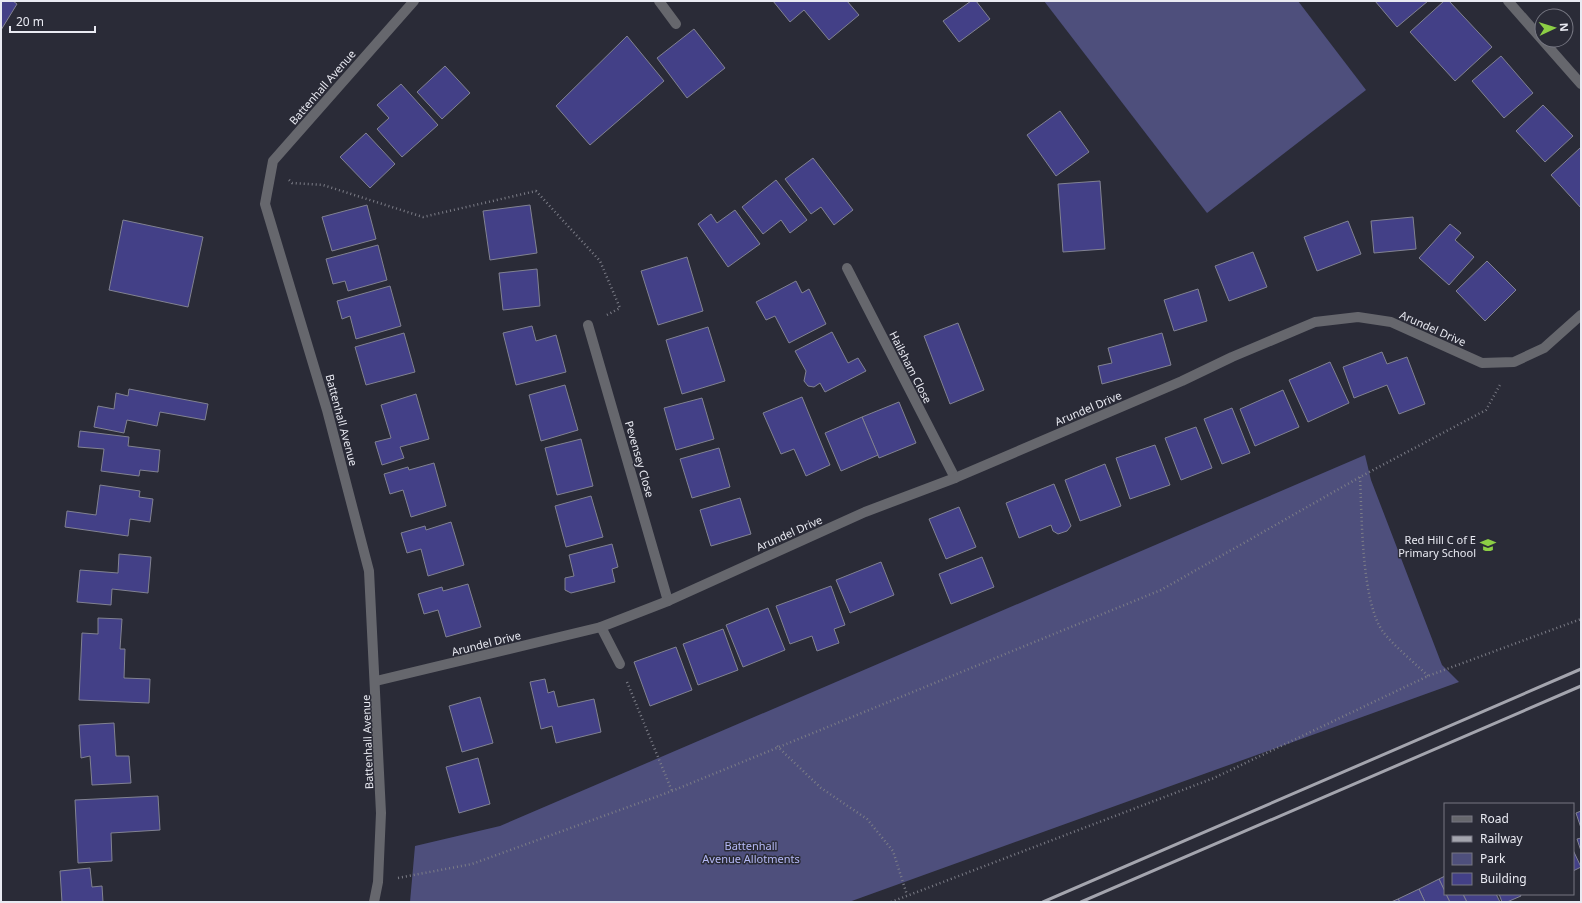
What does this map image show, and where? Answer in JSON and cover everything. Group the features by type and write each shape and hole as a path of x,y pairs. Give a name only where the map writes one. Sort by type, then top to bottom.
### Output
{"street":[{"name":"Battenhall Avenue","path":"374,902 378,882 382,813 369,571 327,410 264,204 273,162 414,1"},
{"path":"659,1 676,24"},
{"path":"1508,1 1581,84"},
{"name":"Hailsham Close","path":"846,268 955,478"},
{"name":"Arundel Drive","path":"376,681 601,627 668,601 866,512 955,478 1182,381 1232,356 1315,322 1358,317 1391,322 1482,363 1514,362 1544,348 1581,315"},
{"name":"Pevensey Close","path":"588,325 668,601"},
{"path":"601,627 620,664"}],"path":[{"path":"273,162 292,183 323,185 423,217 536,191 600,261 620,308 588,325"},
{"path":"378,882 472,864 672,791 777,746 1161,590 1360,477 1486,410 1514,362"},
{"path":"1360,477 1365,566 1372,606 1384,632 1428,676"},
{"path":"891,902 1214,778 1428,676 1581,619"},
{"path":"620,664 672,791"},
{"path":"777,746 821,788 866,819 893,851 907,895"}],"green space":[{"path":"1044,1 1298,1 1366,90 1207,213"},
{"name":"Battenhall Avenue Allotments","path":"1365,455 1371,480 1442,665 1459,682 849,902 410,902 415,846 500,826"}],"building":[{"path":"1,1 13,1 17,4 1,30"},
{"path":"773,1 847,1 859,15 829,40 804,10 790,22"},
{"path":"971,1 976,1 990,19 959,42 943,21"},
{"path":"1375,1 1428,1 1397,27"},
{"path":"1444,1 1449,1 1492,47 1455,81 1410,32"},
{"path":"694,29 725,68 687,98 657,58"},
{"path":"627,36 664,81 590,145 556,106"},
{"path":"1501,56 1533,93 1504,118 1472,81"},
{"path":"445,66 470,93 442,119 417,92"},
{"path":"401,84 438,125 402,157 377,129 389,118 377,105"},
{"path":"1543,105 1573,136 1545,162 1516,131"},
{"path":"1060,111 1089,152 1056,176 1027,135"},
{"path":"366,133 395,164 370,188 340,157"},
{"path":"1580,148 1581,150 1581,208 1551,175"},
{"path":"813,158 853,210 834,225 821,207 811,214 785,179"},
{"path":"776,180 807,220 790,233 781,220 763,234 742,207"},
{"path":"1100,181 1105,249 1063,252 1058,184"},
{"path":"367,205 376,239 332,251 322,217"},
{"path":"530,205 537,253 490,260 483,211"},
{"path":"735,210 760,244 728,267 698,224 711,214 717,223"},
{"path":"1413,217 1416,249 1374,253 1371,221"},
{"path":"123,220 203,237 188,307 109,290"},
{"path":"1348,221 1361,254 1317,271 1304,237"},
{"path":"1450,224 1461,233 1455,240 1474,257 1449,285 1419,258"},
{"path":"378,245 387,280 348,291 345,281 333,284 326,259"},
{"path":"1253,252 1267,287 1229,301 1215,266"},
{"path":"687,257 703,311 658,325 641,271"},
{"path":"1487,261 1516,290 1485,321 1456,291"},
{"path":"537,269 540,306 503,310 499,273"},
{"path":"796,281 802,293 809,289 826,324 789,343 775,316 766,320 756,302"},
{"path":"390,286 401,326 356,339 350,316 342,319 337,301"},
{"path":"1198,289 1207,321 1174,331 1164,300"},
{"path":"958,323 984,390 950,404 924,336"},
{"path":"532,326 536,341 556,335 566,372 516,385 503,333"},
{"path":"708,327 725,381 682,394 666,340"},
{"path":"832,332 848,363 858,358 866,371 825,392 820,383 814,387 808,386 804,381 806,371 795,351"},
{"path":"404,333 415,372 366,385 355,347"},
{"path":"1162,333 1171,365 1102,384 1098,366 1112,363 1108,348"},
{"path":"1382,352 1387,364 1407,357 1425,404 1399,414 1387,385 1354,398 1343,367"},
{"path":"1330,362 1349,403 1308,422 1289,380"},
{"path":"565,385 578,430 541,441 529,395"},
{"path":"129,389 208,404 205,420 160,412 157,426 127,420 124,433 94,427 98,406 114,409 116,393 128,396"},
{"path":"1283,390 1299,427 1255,446 1240,409"},
{"path":"416,394 429,439 400,447 404,458 382,465 375,442 391,438 381,405"},
{"path":"802,397 830,465 806,476 794,449 781,454 763,413"},
{"path":"702,398 714,439 676,450 664,408"},
{"path":"899,402 916,443 879,458 862,417"},
{"path":"1232,408 1250,453 1222,464 1204,419"},
{"path":"862,417 878,455 841,471 825,433"},
{"path":"1196,427 1212,468 1181,480 1165,438"},
{"path":"80,431 129,437 128,446 160,450 158,472 140,470 139,476 101,471 104,449 78,447"},
{"path":"581,439 593,486 557,495 545,448"},
{"path":"1155,445 1170,485 1130,499 1116,458"},
{"path":"719,448 730,487 692,498 680,459"},
{"path":"434,463 446,506 411,517 403,490 390,494 384,474 408,467 409,470"},
{"path":"1105,464 1121,506 1080,521 1065,480"},
{"path":"1054,484 1071,526 1067,531 1058,534 1053,531 1051,525 1019,538 1006,503"},
{"path":"100,485 140,491 139,497 153,499 150,522 130,519 128,536 65,527 67,511 96,515"},
{"path":"591,496 603,537 566,547 555,506"},
{"path":"740,498 751,534 711,546 700,510"},
{"path":"959,507 976,547 946,559 929,519"},
{"path":"451,522 464,565 428,576 421,549 407,553 401,533 425,526 426,530"},
{"path":"612,544 618,567 612,569 615,582 571,593 565,590 565,578 574,576 569,555"},
{"path":"119,554 151,557 148,593 112,589 111,605 77,602 80,570 118,573"},
{"path":"982,557 994,587 951,604 939,574"},
{"path":"881,562 894,595 850,613 836,580"},
{"path":"468,584 481,627 446,637 438,610 424,614 418,594 442,587 443,591"},
{"path":"831,586 845,625 834,629 839,643 817,651 812,636 790,644 776,606"},
{"path":"768,608 785,650 743,667 726,625"},
{"path":"98,618 122,619 120,649 125,649 124,678 150,679 149,703 79,700 82,633 98,634"},
{"path":"723,629 738,670 698,685 683,644"},
{"path":"676,647 692,690 650,706 634,662"},
{"path":"545,679 548,693 554,691 558,707 594,699 601,732 556,743 552,726 541,729 530,682"},
{"path":"480,697 493,743 462,752 449,706"},
{"path":"114,723 116,756 129,756 131,783 92,785 90,756 81,758 79,725"},
{"path":"478,758 490,804 459,813 446,767"},
{"path":"158,796 160,830 111,833 112,861 78,863 75,800"},
{"path":"1581,811 1581,828 1576,813"},
{"path":"1581,838 1581,851 1577,839"},
{"path":"1574,852 1581,867 1574,870"},
{"path":"90,868 92,887 102,886 103,902 62,902 60,871"},
{"path":"1444,876 1444,890 1439,879"},
{"path":"1439,879 1444,889 1444,895 1447,895 1450,902 1425,902 1419,889"},
{"path":"1419,889 1425,902 1400,902 1398,899"},
{"path":"1446,895 1464,895 1467,902 1450,902"},
{"path":"1464,895 1496,895 1500,902 1467,902"},
{"path":"1499,895 1521,896 1507,902 1502,902"},
{"path":"1398,899 1400,902 1391,902"}],"railway":[{"path":"1043,902 1581,669"},
{"path":"1081,902 1581,686"}],"place":[{"name":"Red Hill C of E Primary School","path":"1488,545"}]}
